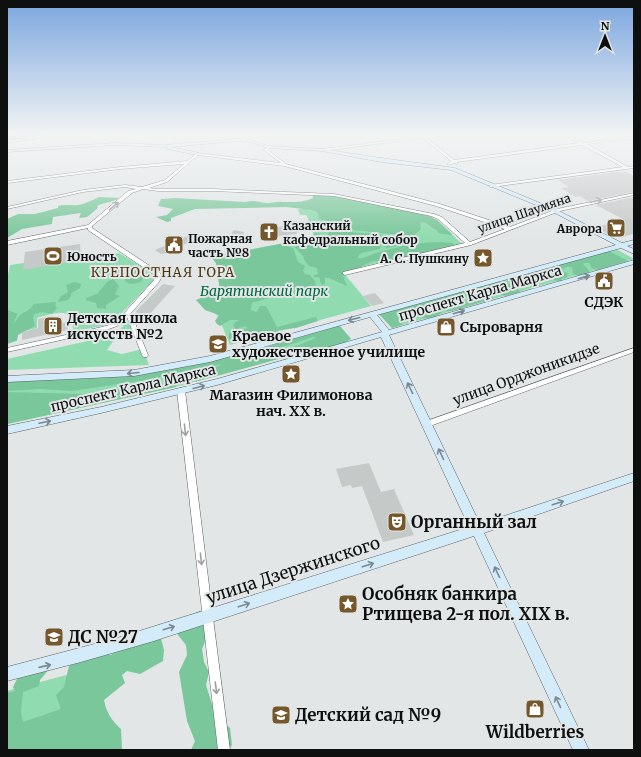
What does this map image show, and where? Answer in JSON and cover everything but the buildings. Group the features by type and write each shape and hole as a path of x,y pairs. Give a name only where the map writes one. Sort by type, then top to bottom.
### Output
{"main road":[{"path":"457,168 490,184 557,210 634,252"},
{"name":"проспект Карла Маркса","path":"7,379 134,373 181,366 235,354 372,314 634,242"},
{"name":"проспект Карла Маркса","path":"7,430 181,391 634,262"},
{"path":"372,314 385,333 581,750"},
{"name":"улица Дзержинского","path":"7,674 57,663 207,616 477,530 634,477"}],"street":[{"path":"7,182 117,168"},
{"path":"7,243 90,226 130,192 166,180 180,168"},
{"path":"300,168 438,205 508,228"},
{"path":"490,184 624,168"},
{"path":"628,168 634,172"},
{"path":"7,208 90,190 125,186 158,190 293,192 351,197 432,215 440,218 469,244"},
{"name":"улица Шаумяна","path":"345,273 469,244 557,210 634,194"},
{"path":"7,350 110,327 120,322 158,281 159,276 157,273 90,229 90,226"},
{"path":"128,313 146,355"},
{"name":"улица Орджоникидзе","path":"427,424 634,350"},
{"path":"181,391 224,750"}],"green space":[{"path":"313,194 349,198 429,216 437,220 452,234 438,233 437,230 423,222 420,222 421,229 414,235 410,236 334,228 331,222 319,219 318,213 312,210 286,207 195,209 171,218 171,221 167,222 156,217 167,215 173,209 158,206 161,199 175,198 245,202 255,201 269,203 305,201 313,198"},
{"path":"99,197 119,198 97,206 98,208 87,217 79,218 81,213 53,217 52,224 22,229 7,238 7,219 18,214 35,214 58,208 58,206 61,205 86,203"},
{"name":"Барятинский парк","path":"307,208 437,220 462,244 342,271 371,306 230,345 218,316 196,300 220,290 216,263 211,257 311,238 314,234 305,222 309,220 306,215 300,215 298,209"},
{"path":"329,228 343,231 375,234 388,238 392,237 416,240 410,243 387,248 381,244 380,249 361,253 357,258 417,244 440,242 452,243 454,245 400,259 373,261 343,276 347,286 329,278 325,278 325,284 322,285 320,278 314,277 314,275 318,274 317,268 309,266 295,247 298,240 311,238 314,234 313,233 320,234 320,236 328,235"},
{"path":"280,244 293,248 298,262 305,266 303,271 305,274 310,275 315,281 316,288 311,290 312,294 309,295 283,295 252,303 251,310 257,312 260,306 266,306 277,327 316,317 318,321 296,328 278,330 277,333 255,342 248,341 248,338 244,338 241,341 229,339 229,333 248,328 245,326 236,329 233,326 234,323 239,320 230,320 220,326 215,321 219,315 205,310 196,300 220,290 216,263 211,257"},
{"path":"616,249 634,259 392,328 379,314"},
{"path":"609,251 628,261 597,270 592,268 589,263 584,263 583,264 590,272 579,276 573,274 572,267 566,267 560,271 568,273 566,278 562,278 562,281 554,280 546,275 530,278 538,287 531,287 525,283 526,282 519,275"},
{"path":"119,253 154,276 153,281 114,321 105,325 73,332 72,320 67,314 50,314 37,318 37,328 18,332 17,341 7,344 7,280 10,265 24,263 24,269"},
{"path":"142,269 146,272 141,282 132,284 126,282 126,272"},
{"path":"113,279 119,286 115,294 120,296 106,305 106,309 97,308 96,303 86,300 86,298 97,294 107,282"},
{"path":"498,281 503,284 514,284 520,292 505,296 495,293 493,287 490,287 482,291 400,314 397,316 402,325 392,328 379,314"},
{"path":"74,282 81,284 80,288 71,293 68,300 58,302 61,296 68,292 66,285"},
{"path":"487,295 492,296 493,299 451,311 443,311 431,318 420,318 416,315 424,311"},
{"path":"56,302 55,305 57,308 52,314 42,312 34,314 33,318 35,326 18,335 17,340 7,344 7,310 18,314 14,321 15,322 20,315 30,309 34,304"},
{"path":"129,319 134,335 114,340 107,350 122,354 143,349 149,365 7,370 7,359 110,336 118,332"},
{"path":"339,325 351,339 179,386 7,424 7,381 108,377 168,370 212,362"},
{"path":"339,325 351,339 332,347 311,350 195,382 196,378 201,372 222,364 146,380 72,391 40,389 7,391 7,381 108,377 148,373 212,362","holes":["313,337 316,338 296,346 247,361 246,357 243,357 276,349"]},
{"path":"156,382 166,385 170,382 175,383 176,387 7,424 7,392 83,394 92,398 102,398 117,390"},
{"path":"200,611 204,613 211,627 202,649 204,662 209,672 206,685 217,720 230,728 232,745 229,750 191,750 195,741 187,721 179,672 187,655 186,645 178,635 177,631 188,616"},
{"path":"161,638 164,650 163,661 140,674 127,671 122,675 125,683 104,700 110,716 121,729 122,750 7,750 7,693 15,691 13,687 20,673 50,668 40,680 39,686 23,692 21,712 23,722 61,709 56,695 64,687 69,666 76,661 105,652 111,655 119,647"},
{"path":"92,668 91,750 7,750 7,691"}],"place":[{"name":"Аврора","path":"616,228"},
{"name":"Казанский кафедральный собор","path":"269,232"},
{"name":"Пожарная часть №8","path":"174,245"},
{"name":"Юность","path":"53,256"},
{"name":"А. С. Пушкину","path":"483,258"},
{"name":"СДЭК","path":"604,281"},
{"name":"Детская школа искусств №2","path":"53,326"},
{"name":"Сыроварня","path":"446,327"},
{"name":"Краевое художественное училище","path":"218,344"},
{"name":"Магазин Филимонова нач. ХХ в.","path":"291,374"},
{"name":"Органный зал","path":"397,522"},
{"name":"Особняк банкира Ртищева 2-я пол. XIX в.","path":"348,604"},
{"name":"ДС №27","path":"54,637"},
{"name":"Wildberries","path":"535,709"},
{"name":"Детский сад №9","path":"281,715"}],"district":[{"name":"КРЕПОСТНАЯ ГОРА","path":"163,272"}]}
